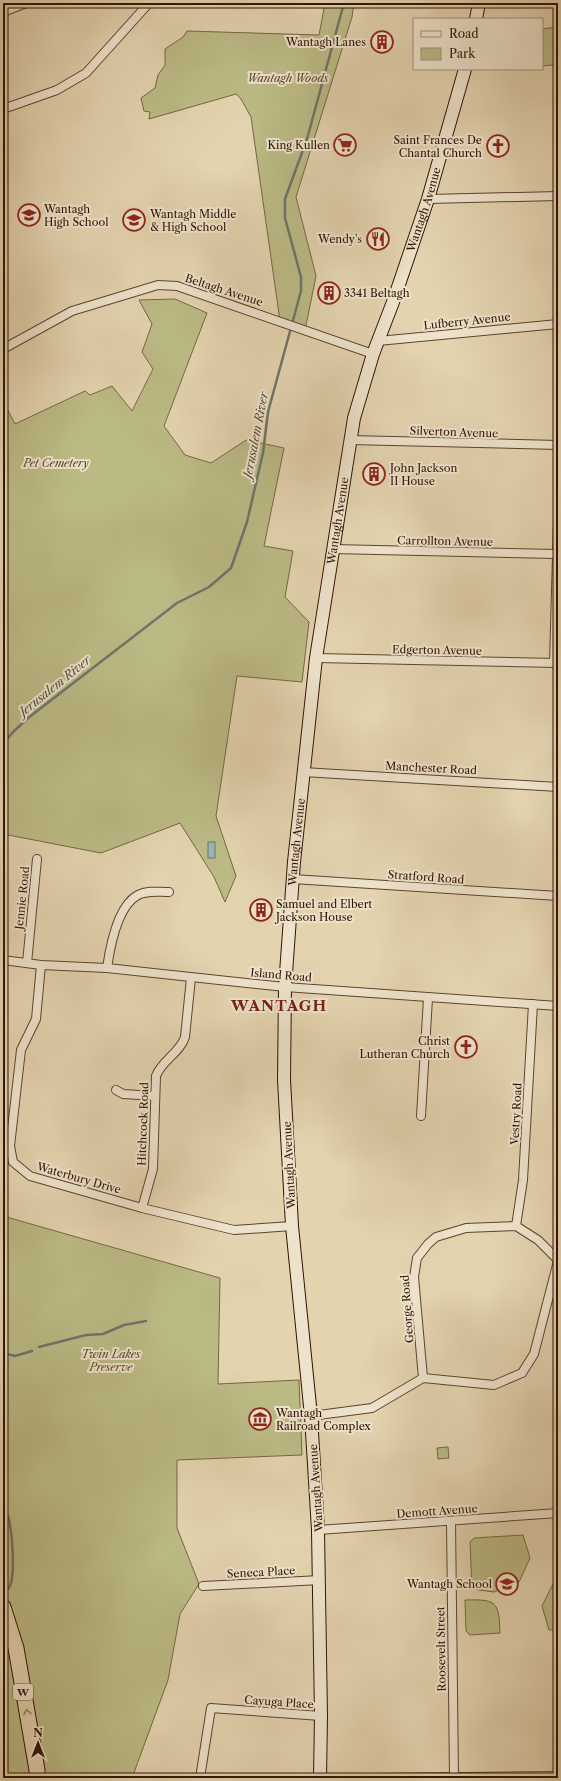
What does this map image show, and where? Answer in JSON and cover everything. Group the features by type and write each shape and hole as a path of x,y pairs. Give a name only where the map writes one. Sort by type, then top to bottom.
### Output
{"highway":[{"name":"W","path":"3,1607 16,1648 37,1770 36,1778"}],"main road":[{"path":"476,18 479,3"},
{"name":"Wantagh Avenue","path":"320,1778 320,1580 318,1530 311,1416 292,1226 284,1080 285,987 293,879 316,658 349,440 373,354 428,199 465,70"}],"street":[{"path":"3,12 26,3"},
{"path":"3,110 56,90 86,73 149,3"},
{"path":"428,199 558,196"},
{"name":"Beltagh Avenue","path":"3,349 72,311 158,285 177,286 373,354"},
{"name":"Lufberry Avenue","path":"378,341 558,324"},
{"name":"Silverton Avenue","path":"349,440 558,446"},
{"path":"556,663 558,519"},
{"name":"Carrollton Avenue","path":"332,549 558,554"},
{"name":"Edgerton Avenue","path":"316,658 556,663"},
{"name":"Manchester Road","path":"303,772 558,787"},
{"name":"Jennie Road","path":"27,963 37,859"},
{"name":"Stratford Road","path":"293,879 558,896"},
{"path":"107,968 112,938 123,912 130,902 137,895 149,891 169,892"},
{"name":"Island Road","path":"3,960 41,965 107,968 285,987 558,1006"},
{"name":"Waterbury Drive","path":"41,965 36,1018 21,1050 10,1146 13,1162 30,1176 142,1208 234,1230 292,1226"},
{"name":"Hitchcock Road","path":"142,1208 153,1169 155,1096 158,1070 178,1050 185,1037 191,978"},
{"path":"421,1116 428,998"},
{"name":"Vestry Road","path":"516,1226 523,1180 533,1004"},
{"path":"116,1090 123,1094 155,1096"},
{"path":"311,1416 372,1408 423,1378 494,1385 522,1374 534,1354 558,1261 538,1240 516,1226"},
{"name":"George Road","path":"423,1378 414,1276 417,1258 436,1237 466,1228 516,1226"},
{"name":"Demott Avenue","path":"318,1530 558,1513"},
{"name":"Roosevelt Street","path":"451,1521 454,1777"},
{"name":"Seneca Place","path":"204,1586 320,1580"},
{"name":"Cayuga Place","path":"200,1778 211,1708 321,1716"},
{"path":"376,1778 558,1776"}],"green space":[{"name":"Wantagh Woods","path":"325,3 354,3 352,17 296,197 316,276 305,330 280,321 251,117 241,99 236,94 149,119 150,112 144,111 141,98 155,88 158,75 165,65 165,49 183,37 187,31 319,35"},
{"path":"558,27 558,42 553,65 543,66 543,29"},
{"name":"Pet Cemetery","path":"175,299 207,313 164,426 185,455 211,463 246,440 284,448 264,546 293,551 285,597 309,622 302,682 237,676 216,816 236,876 225,902 214,877 180,823 101,853 3,834 3,401 15,424 85,391 90,395 112,386 132,411 153,369 142,352 152,324 139,300"},
{"name":"Twin Lakes Preserve","path":"3,1216 220,1278 218,1384 299,1380 302,1455 177,1460 177,1528 199,1584 180,1614 168,1680 132,1778 3,1778"},
{"path":"448,1447 449,1458 438,1459 437,1448"},
{"path":"523,1535 530,1558 519,1582 494,1592 472,1589 470,1542 474,1538"},
{"path":"558,1581 558,1630 549,1630 542,1606 554,1582"},
{"path":"465,1600 484,1600 494,1604 499,1615 500,1633 470,1635 466,1631"}],"water":[{"path":"208,842 215,842 215,858 208,858"}],"waterway":[{"name":"Jerusalem River","path":"3,744 28,718 177,603 209,587 231,568 247,522 263,453 268,412 301,291 301,277 285,218 285,199 307,139 344,3"},
{"path":"39,1347 86,1335 103,1334 124,1325 146,1321"},
{"path":"3,1353 15,1356 32,1351"},
{"name":"Jerusalem River","path":"3,1508 9,1519 12,1544 13,1565 9,1588"}],"place":[{"name":"Wantagh Lanes","path":"382,42"},
{"name":"King Kullen","path":"345,145"},
{"name":"Saint Frances De Chantal Church","path":"498,146"},
{"name":"Wantagh High School","path":"29,215"},
{"name":"Wantagh Middle & High School","path":"134,220"},
{"name":"Wendy's","path":"378,239"},
{"name":"3341 Beltagh","path":"329,293"},
{"name":"John Jackson II House","path":"374,474"},
{"name":"Samuel and Elbert Jackson House","path":"261,910"},
{"name":"Christ Lutheran Church","path":"466,1047"},
{"name":"Wantagh Railroad Complex","path":"260,1419"},
{"name":"Wantagh School","path":"507,1584"}],"district":[{"name":"WANTAGH","path":"279,1006"}]}
